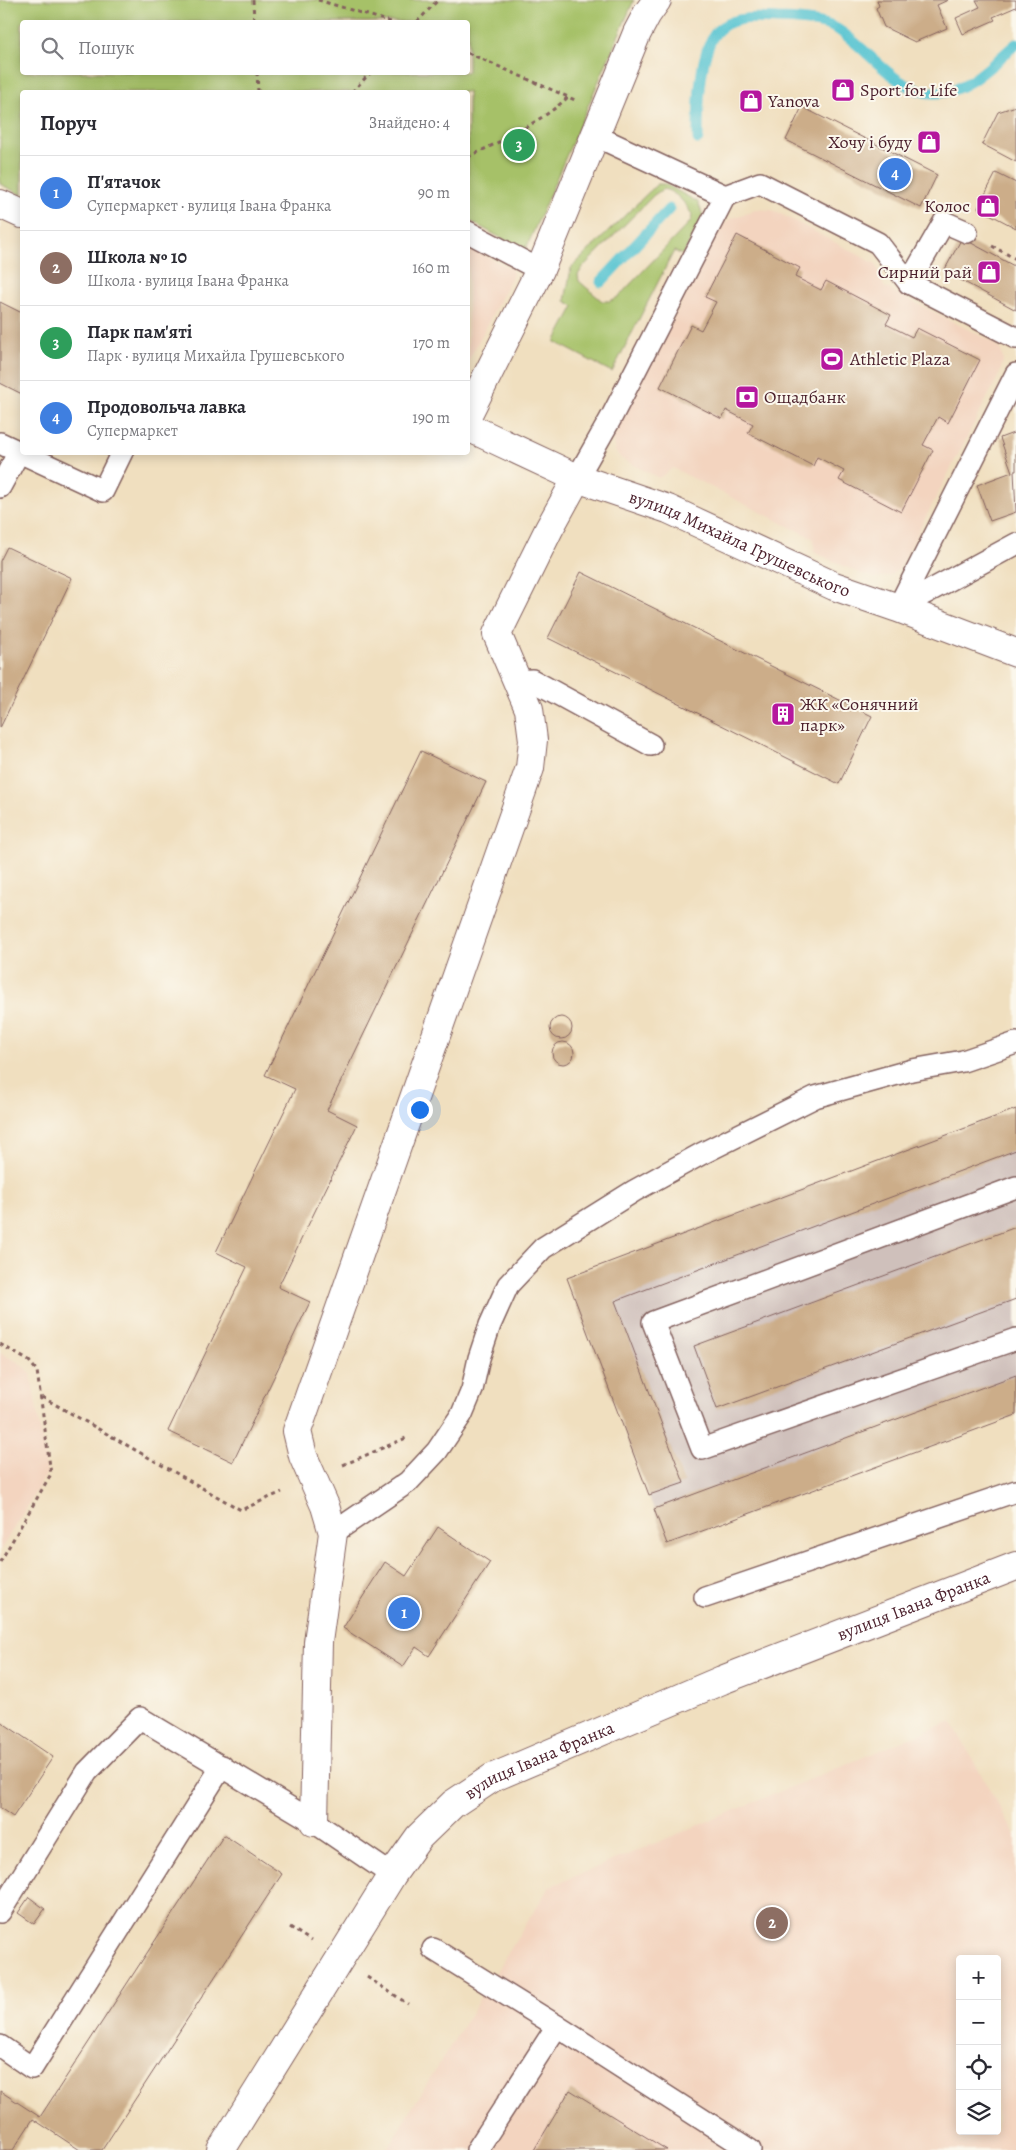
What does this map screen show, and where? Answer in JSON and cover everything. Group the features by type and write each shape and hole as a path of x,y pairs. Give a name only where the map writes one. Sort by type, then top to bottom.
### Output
{"street":[{"path":"470,410 540,270 637,33 657,0"},
{"path":"0,204 20,213"},
{"name":"вулиця Михайла Грушевського","path":"470,428 577,478 668,509 834,586 1016,653"},
{"path":"314,1822 318,1642 332,1533 325,1506 303,1456 297,1431 530,768 533,740 529,709 497,634 548,529 577,478"},
{"name":"вулиця Івана Франка","path":"221,2150 392,1875 418,1837 453,1804 492,1778 722,1680 1016,1566"}],"lane":[{"path":"596,136 725,196"},
{"path":"577,478 611,418 725,196 760,183 878,243 909,283 1016,338"},
{"path":"909,283 944,222 967,232"},
{"path":"470,233 540,270"},
{"path":"898,608 1016,374"},
{"path":"0,443 19,452 0,487"},
{"path":"25,455 103,491 121,455"},
{"path":"898,608 1016,544"},
{"path":"518,681 532,680 651,745"},
{"path":"332,1533 408,1482 437,1451 462,1414 472,1390 479,1358 490,1325 508,1285 543,1248 642,1186 814,1097 912,1070 963,1061 1016,1043"},
{"path":"1016,1187 653,1322 702,1449 1016,1339"},
{"path":"705,1597 1016,1491"},
{"path":"0,1912 87,1772 140,1718 314,1822 392,1875"},
{"path":"0,2046 32,2068 222,1766"},
{"path":"433,1949 750,2150"},
{"path":"477,2150 557,2026"}],"path":[{"path":"253,0 254,20"},
{"path":"318,0 384,20"},
{"path":"419,20 438,0"},
{"path":"470,54 580,102"},
{"path":"257,75 258,90"},
{"path":"354,90 368,75"},
{"path":"470,156 490,147 530,123 568,97"},
{"path":"0,1344 29,1361 37,1371 51,1474 0,1562"},
{"path":"42,1397 241,1510 409,1436"},
{"path":"290,1927 316,1944"},
{"path":"363,1975 408,2004"}],"shaded area":[{"path":"757,209 777,212 876,264 884,287 993,342 1001,350 1003,361 1000,373 899,569 889,576 877,578 861,574 814,552 814,539 673,468 659,478 622,459 615,451 613,440 620,422 720,228 730,219"},
{"path":"470,248 511,269 513,274 470,358"},
{"path":"1016,1109 1016,1415 667,1544 567,1278"},
{"path":"0,1353 18,1362 31,1374 47,1473 0,1551"},
{"path":"951,1721 1016,1836 1016,2150 386,2150 549,1887"}],"green space":[{"path":"0,0 634,0 525,251 470,221 470,90 20,90 20,194 0,184"},
{"path":"657,184 665,184 698,202 703,216 683,255 674,251 612,372 555,342 574,306 565,301 571,268","holes":["663,189 676,195 687,207 692,215 691,221 618,297 610,301 602,301 579,281 578,275 583,267 654,195"]}],"building":[{"path":"877,0 948,0 937,5 947,28 915,42 884,27 876,8 879,6"},
{"path":"976,0 1016,0 1016,7 993,17 995,20 963,34 956,18 980,7"},
{"path":"1016,106 1016,162 982,144 998,112"},
{"path":"802,107 937,175 921,208 786,140"},
{"path":"996,173 1016,183 1016,228 978,208"},
{"path":"737,235 800,268 795,277 821,290 826,281 891,315 886,324 912,337 917,328 980,360 948,423 938,417 923,445 933,450 901,512 839,480 844,471 817,457 813,466 748,433 753,424 726,410 722,419 660,387 691,325 701,330 716,302 705,297"},
{"path":"962,238 1016,267 1016,310 944,271"},
{"path":"0,302 20,312 20,393 0,383"},
{"path":"1016,432 1016,471 1014,471 1016,512 990,521 977,485 1012,472 1000,438"},
{"path":"7,547 72,578 0,728 0,561"},
{"path":"581,572 872,716 839,784 548,638"},
{"path":"421,751 486,782 327,1110 357,1125 278,1287 310,1302 233,1462 168,1431 247,1267 216,1252 295,1089 265,1075"},
{"path":"561,1017 569,1020 572,1028 569,1036 561,1039 553,1036 550,1028 553,1020"},
{"path":"563,1042 571,1045 574,1053 571,1061 563,1064 555,1061 552,1053 555,1045"},
{"path":"1016,1109 1016,1150 615,1301 684,1483 649,1495 567,1278"},
{"path":"1016,1227 1016,1299 717,1409 694,1346"},
{"path":"1016,1375 1016,1415 667,1544 654,1509"},
{"path":"438,1527 490,1562 429,1656 416,1647 403,1667 343,1628 385,1562 406,1576"},
{"path":"0,1721 53,1757 13,1817 0,1808"},
{"path":"224,1835 282,1874 102,2150 80,2150 33,2119 13,2150 0,2150 0,2091 40,2117"},
{"path":"29,1897 45,1909 34,1924 18,1913"},
{"path":"570,2090 667,2150 534,2150"}],"waterway":[{"path":"698,139 699,96 708,47 714,35 722,27 734,21 756,18 791,19 831,26 848,37 894,77 919,91 933,93 956,89 967,83 1016,44"},
{"path":"601,282 669,209"}],"place":[{"name":"Sport for Life","path":"843,90"},
{"name":"Yanova","path":"751,101"},
{"name":"Хочу і буду","path":"929,142"},
{"name":"Парк пам'яті","path":"519,145"},
{"name":"Продовольча лавка","path":"895,174"},
{"name":"Колос","path":"988,206"},
{"name":"Сирний рай","path":"989,272"},
{"name":"Athletic Plaza","path":"832,359"},
{"name":"Ощадбанк","path":"747,397"},
{"name":"ЖК «Сонячний парк»","path":"783,714"},
{"name":"П'ятачок","path":"404,1613"},
{"name":"Школа № 10","path":"772,1923"}]}
